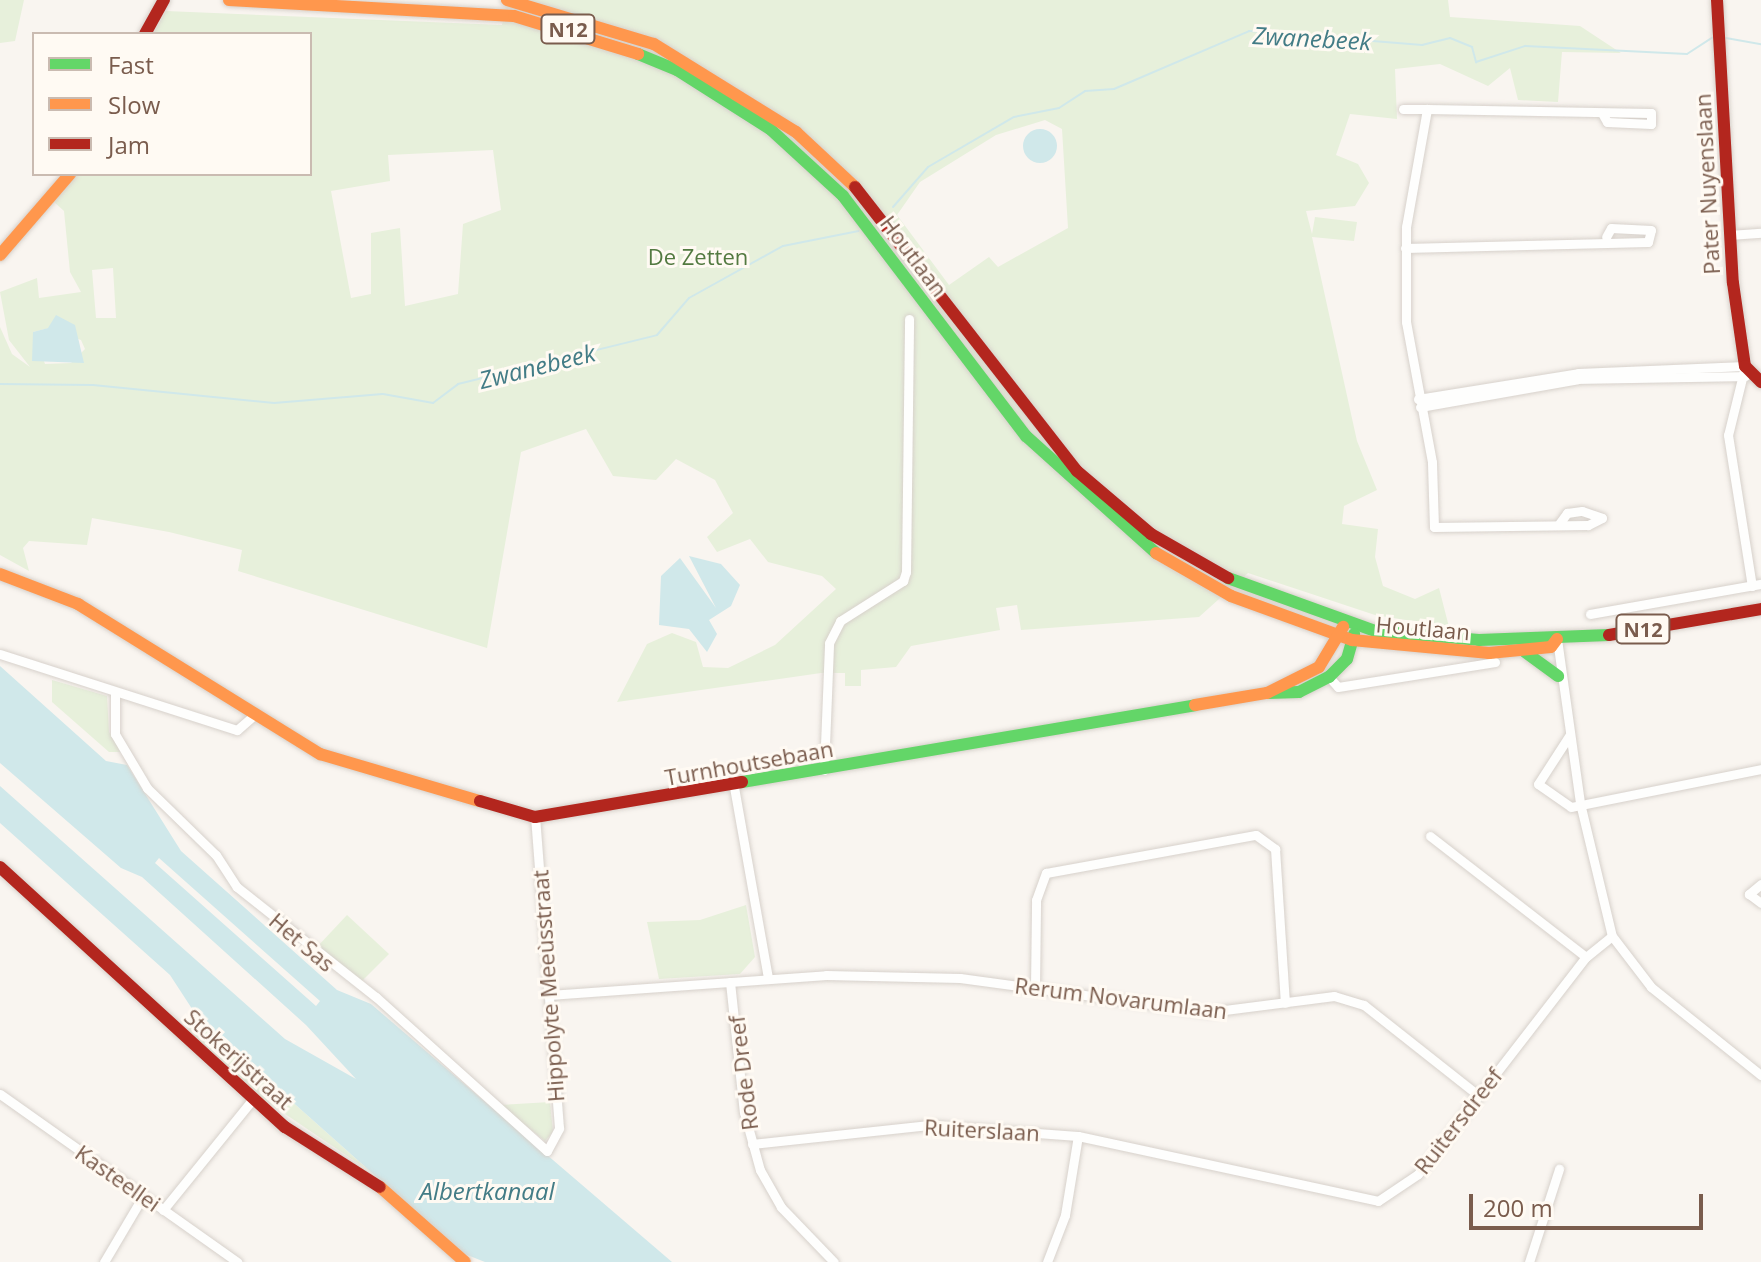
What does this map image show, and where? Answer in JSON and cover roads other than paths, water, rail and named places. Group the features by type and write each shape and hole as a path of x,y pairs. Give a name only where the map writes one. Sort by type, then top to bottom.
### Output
{"main road":[{"path":"146,32 164,0"},
{"name":"Houtlaan","path":"229,0 514,16 620,45 704,85 781,138 843,196 1026,436 1085,498 1144,546 1231,596 1348,632 1429,651 1525,652 1564,639"},
{"name":"Houtlaan","path":"507,0 654,44 777,117 854,185 1014,398 1095,488 1151,534 1217,573 1348,632 1419,638 1564,639"},
{"name":"Pater Nuyenslaan","path":"1717,0 1729,235 1745,371"},
{"path":"0,255 68,176"},
{"path":"1745,371 1761,382"},
{"name":"Turnhoutsebaan","path":"3,573 78,604 252,717 325,756 535,817 734,787 1267,693 1299,692 1324,672"},
{"name":"N12","path":"1564,639 1761,609"},
{"path":"1324,672 1347,659 1348,632"},
{"path":"1525,652 1558,676"},
{"name":"Stokerijstraat","path":"0,867 253,1099 367,1176 465,1262"}],"street":[{"path":"1403,109 1651,113 1651,124 1607,122 1602,113"},
{"path":"1427,109 1405,248 1419,403 1432,462 1434,527 1559,524"},
{"path":"1729,235 1761,233"},
{"path":"1405,248 1606,237"},
{"path":"824,770 829,643 840,621 903,581 906,572 909,319"},
{"path":"1419,403 1578,376 1745,371"},
{"name":"Pater Nuyenslaan","path":"1745,371 1728,435 1757,585"},
{"path":"1590,614 1757,585"},
{"path":"1564,639 1558,676 1580,803 1612,936 1651,987 1761,1075"},
{"path":"0,654 115,694 240,730 252,717"},
{"path":"1324,672 1338,687 1495,662"},
{"name":"Het Sas","path":"115,694 115,734 147,788 216,855 237,887 376,997 547,1151"},
{"path":"1569,736 1538,784 1571,807 1761,769"},
{"path":"734,787 765,978"},
{"name":"Hippolyte Meeùsstraat","path":"535,817 559,1128 547,1151"},
{"path":"1035,988 1037,891 1046,873 1256,835 1275,849 1285,1003"},
{"path":"1430,836 1586,957"},
{"path":"1761,884 1749,894 1761,903"},
{"name":"Ruitersdreef","path":"1210,1164 1378,1201 1418,1174 1586,957 1612,936"},
{"name":"Rerum Novarumlaan","path":"549,995 765,978 934,976 1209,1012 1334,996 1364,1005 1478,1095"},
{"name":"Rode Dreef","path":"735,981 752,1144 781,1207 834,1262"},
{"name":"Kasteellei","path":"0,1094 237,1262"},
{"path":"163,1210 253,1099"},
{"name":"Ruiterslaan","path":"752,1144 901,1126 1078,1136 1210,1164"},
{"path":"1047,1262 1065,1215 1078,1136"},
{"path":"1529,1262 1559,1169"},
{"path":"104,1262 143,1196"}],"water":[{"path":"1040,129 1052,134 1057,146 1052,158 1040,163 1028,158 1023,146 1028,134"},
{"path":"56,315 75,325 84,363 32,361 33,332 48,328"},
{"path":"689,556 721,564 740,585 731,606 709,620 717,634 707,652 689,629 659,625 661,576 680,558 716,608"},
{"name":"Albertkanaal","path":"0,666 106,761 127,765 181,851 337,990 371,1004 672,1262 485,1262 462,1253 198,1018 170,975 0,823 0,786 285,1039 356,1079 306,1025 142,877 121,868 0,763","holes":["159,858 320,1001 316,1006 155,863"]}],"waterway":[{"name":"Zwanebeek","path":"893,207 928,167 1014,117 1059,108 1085,91 1114,89 1249,31 1422,45 1450,38 1472,47 1476,62 1525,46 1687,54 1712,38"},
{"name":"Zwanebeek","path":"1726,38 1761,44"},
{"name":"Zwanebeek","path":"0,384 93,385 274,403 383,394 433,403 458,384 657,335 689,298 783,246 859,231"}],"park label":[{"name":"De Zetten","path":"698,257"}]}
